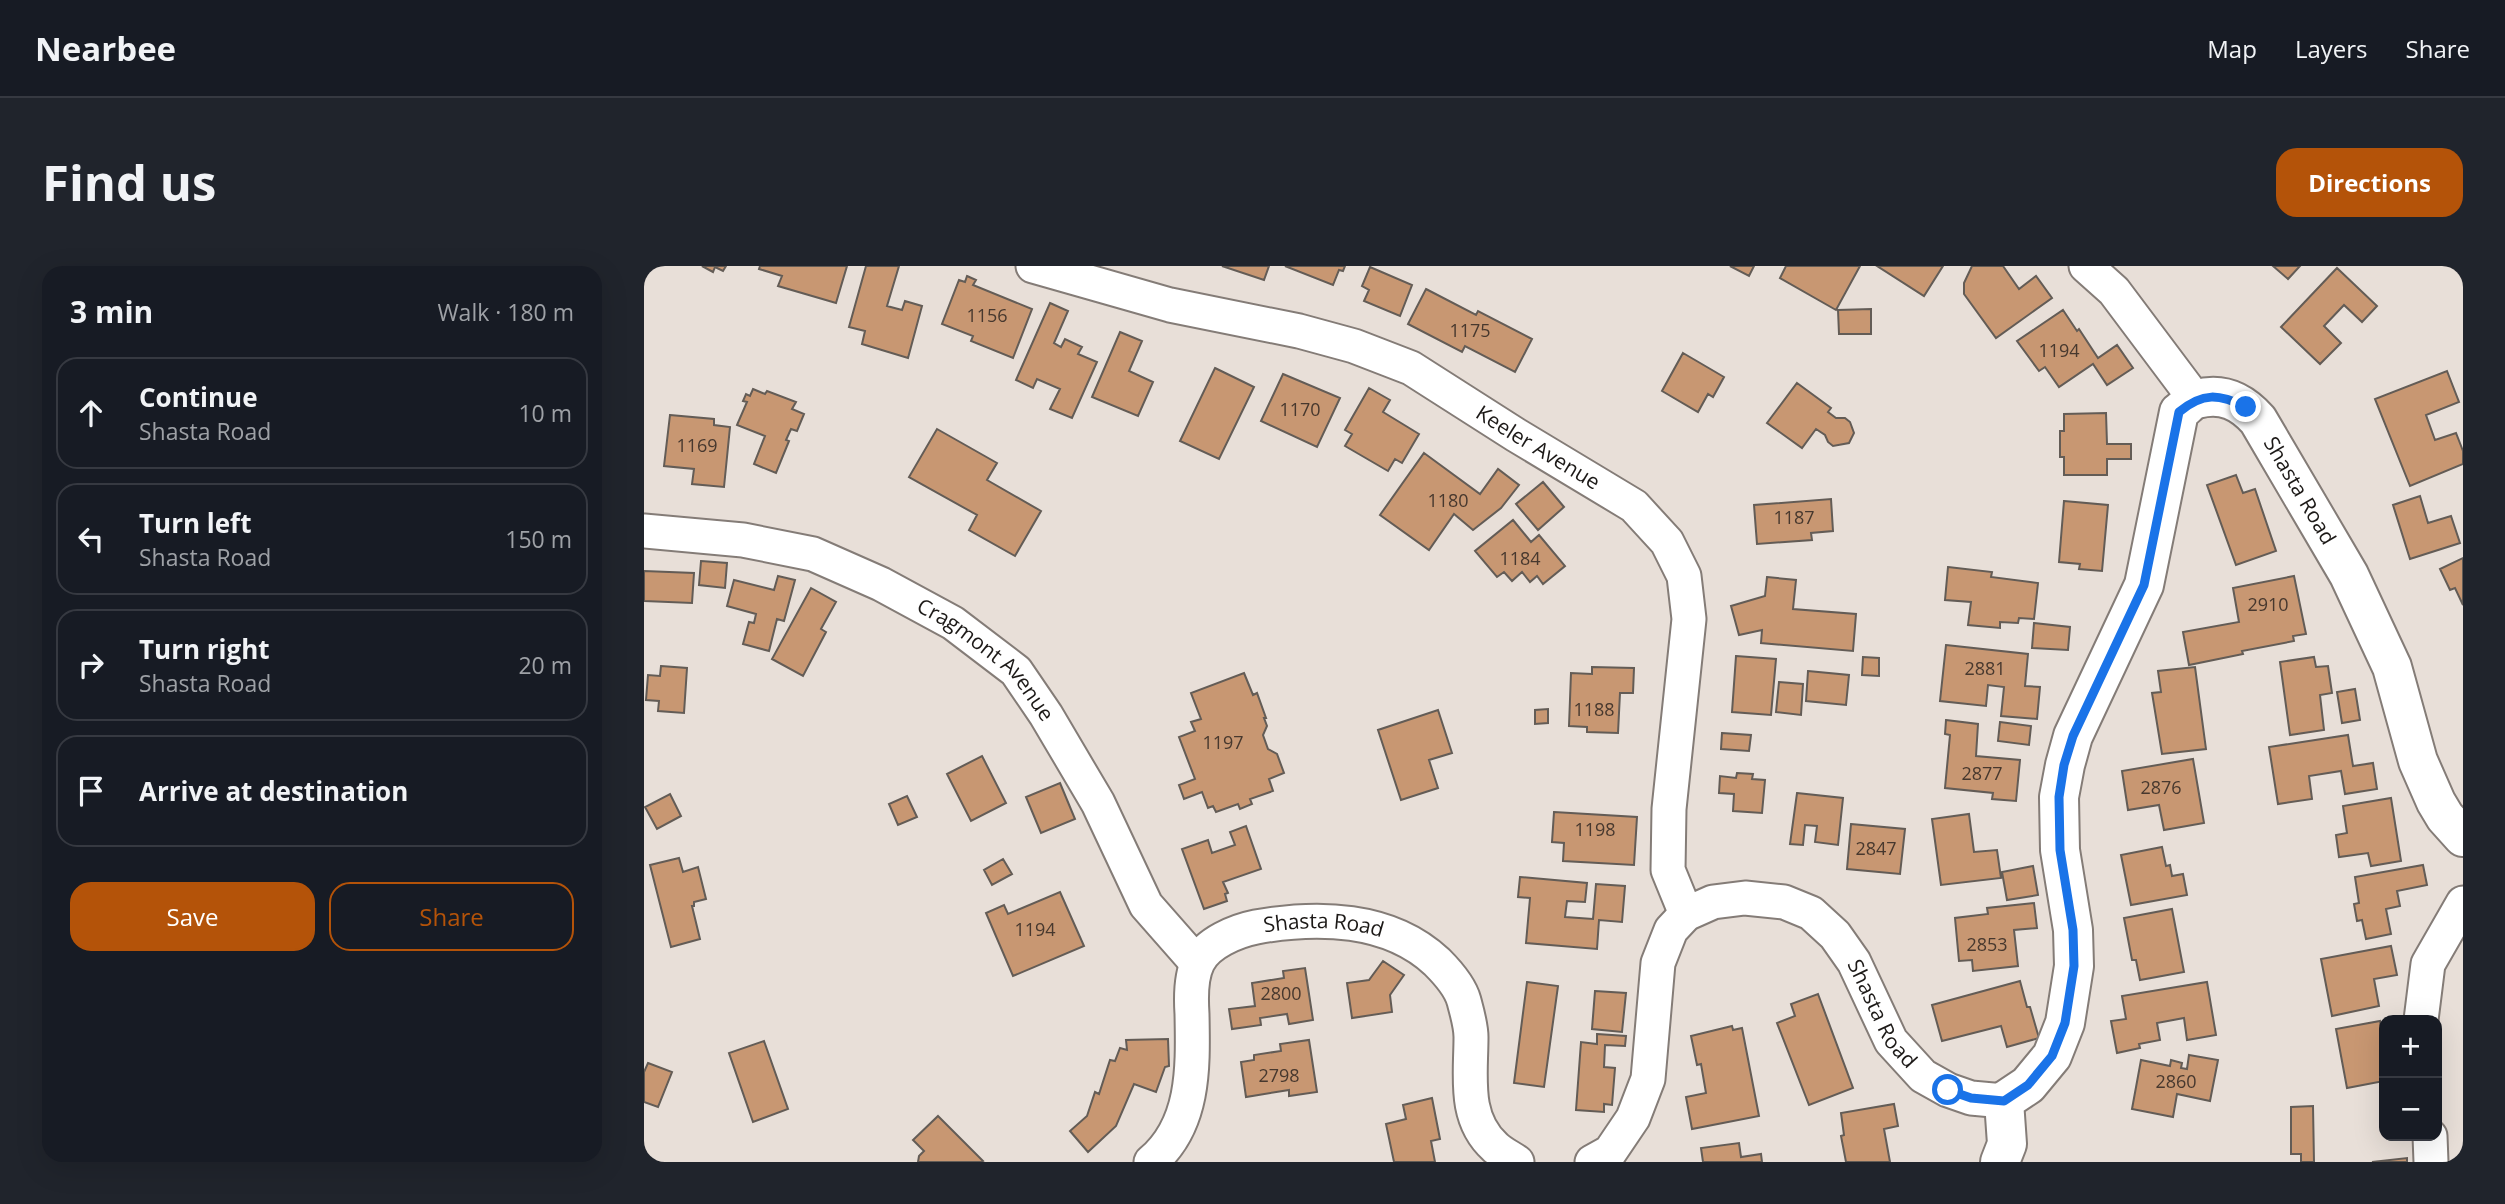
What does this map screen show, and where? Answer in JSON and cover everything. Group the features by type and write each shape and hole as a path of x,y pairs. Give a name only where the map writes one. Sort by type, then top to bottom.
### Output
{"street":[{"name":"Keeler Avenue","path":"1033,266 1170,305 1300,331 1354,346 1411,368 1634,506 1667,542 1684,576 1689,619 1669,810 1668,870 1686,914"},
{"path":"2000,1162 2007,1144 2004,1101 2028,1085 2052,1056 2065,1023 2074,966 2073,930 2060,850 2059,797 2064,765 2073,736 2144,585 2179,412 2195,399 2114,291 2086,266"},
{"name":"Shasta Road","path":"2195,399 2227,398 2246,407 2258,420 2349,575 2392,667 2418,761 2436,802 2463,837"},
{"name":"Cragmont Avenue","path":"644,531 743,540 813,554 881,584 953,623 1016,671 1046,715 1098,803 1146,905 1197,963"},
{"name":"Shasta Road","path":"1686,914 1713,902 1745,898 1784,902 1811,913 1835,935 1854,962 1891,1041 1923,1076 1948,1090 1971,1098 2004,1101"},
{"path":"2422,1015 2428,964 2463,903"},
{"path":"1592,1162 1610,1152 1633,1118 1638,1105 1647,1079 1658,963 1671,930 1686,914"},
{"name":"Shasta Road","path":"1197,963 1207,949 1226,938 1254,928 1315,921 1347,922 1379,928 1426,952 1447,972 1463,998 1471,1035 1468,1073 1478,1126 1495,1147 1517,1162"},
{"path":"1151,1162 1159,1155 1182,1121 1191,1084 1191,997 1197,963"},
{"path":"2430,1141 2431,1162"}],"building":[{"path":"702,266 726,266 723,271 715,267 713,272"},
{"path":"760,266 847,266 836,303 778,286 782,276 759,269"},
{"path":"866,266 899,266 887,306 902,310 905,301 922,306 908,358 862,344 865,331 849,327"},
{"path":"1222,266 1269,266 1264,280"},
{"path":"1285,266 1345,266 1343,271 1339,270 1333,285"},
{"path":"1730,266 1754,266 1749,276"},
{"path":"1786,266 1860,266 1836,310 1780,278"},
{"path":"1877,266 1943,266 1924,296"},
{"path":"1972,266 2003,266 2019,289 2036,276 2052,298 1996,338 1964,294 1964,283"},
{"path":"2273,266 2300,266 2288,279"},
{"path":"1370,267 1412,285 1400,316 1364,301 1369,290 1362,286"},
{"path":"2337,268 2377,306 2362,322 2344,305 2324,326 2341,343 2320,364 2281,327"},
{"path":"967,276 976,280 973,285 1032,309 1013,358 971,341 973,336 942,324 959,280 965,282"},
{"path":"1426,289 1476,315 1478,311 1532,339 1515,372 1465,346 1462,352 1408,324"},
{"path":"1050,303 1068,311 1054,343 1061,347 1065,339 1082,347 1078,354 1097,362 1072,418 1050,409 1060,389 1037,379 1033,388 1016,380"},
{"path":"1871,309 1871,334 1839,334 1838,310"},
{"path":"2063,310 2098,358 2117,345 2133,368 2107,385 2093,364 2059,387 2045,367 2039,371 2017,341"},
{"path":"1120,332 1142,341 1129,371 1153,382 1138,416 1092,397"},
{"path":"1683,353 1724,377 1713,397 1708,394 1698,412 1662,391"},
{"path":"1215,368 1254,387 1219,459 1180,441"},
{"path":"2447,371 2459,402 2426,415 2435,440 2456,433 2463,451 2463,464 2410,486 2375,399"},
{"path":"1283,374 1340,398 1317,447 1261,421"},
{"path":"1797,383 1831,408 1828,412 1836,418 1845,418 1850,422 1854,433 1849,443 1833,446 1825,435 1816,429 1802,448 1767,423"},
{"path":"1369,388 1390,400 1383,412 1419,434 1402,463 1395,459 1388,471 1345,446 1352,434 1345,430"},
{"path":"753,389 765,394 767,391 796,402 792,409 804,414 797,431 791,429 776,473 754,464 765,436 737,425 747,402 743,401 746,394 750,396"},
{"path":"2106,413 2107,444 2131,444 2131,459 2107,459 2107,475 2064,475 2064,457 2060,457 2060,431 2064,431 2064,414"},
{"path":"670,415 714,419 714,425 730,427 724,487 692,484 694,469 664,466"},
{"path":"937,429 997,463 987,480 1041,511 1015,556 969,530 977,515 909,477"},
{"path":"1424,453 1480,494 1498,469 1519,485 1501,508 1473,530 1454,514 1429,550 1380,515"},
{"path":"2236,475 2243,493 2255,489 2276,551 2236,565 2207,485"},
{"path":"1543,482 1564,507 1538,530 1516,504"},
{"path":"2420,496 2428,523 2451,516 2460,543 2410,559 2393,505"},
{"path":"1831,499 1833,531 1811,533 1812,540 1757,544 1754,505"},
{"path":"2064,501 2108,505 2102,571 2079,569 2080,564 2059,562"},
{"path":"1513,520 1531,542 1539,535 1565,566 1543,584 1537,576 1530,582 1522,572 1512,581 1504,572 1497,577 1475,551"},
{"path":"2463,558 2463,605 2455,588 2450,590 2440,569"},
{"path":"701,561 727,563 725,588 699,585"},
{"path":"1948,567 1992,572 1991,577 2038,583 2034,619 2019,618 2018,623 2000,622 2000,628 1968,625 1971,602 1945,600"},
{"path":"644,571 694,573 692,603 644,601"},
{"path":"778,576 795,580 784,621 777,619 769,651 743,644 749,622 754,623 756,614 727,606 734,580 774,590"},
{"path":"2294,576 2306,634 2293,636 2294,641 2189,665 2183,632 2239,622 2233,588"},
{"path":"1767,577 1796,580 1793,609 1856,614 1853,651 1761,643 1762,630 1739,635 1731,606 1765,596"},
{"path":"811,588 836,602 821,629 826,632 803,676 772,659"},
{"path":"2034,623 2070,627 2068,650 2032,648"},
{"path":"1946,645 2028,654 2025,686 2040,687 2037,719 2001,716 2004,687 1988,685 1986,706 1940,701"},
{"path":"1736,656 1776,659 1771,715 1732,712"},
{"path":"1863,657 1879,658 1879,676 1862,675"},
{"path":"2314,657 2316,667 2328,666 2332,693 2320,695 2324,730 2290,735 2280,662"},
{"path":"661,666 687,668 684,713 658,711 659,701 646,700 648,675 660,676"},
{"path":"1592,667 1634,668 1633,693 1620,693 1618,733 1587,732 1587,727 1569,726 1571,673 1592,674"},
{"path":"2195,667 2206,749 2162,754 2152,693 2161,692 2158,671"},
{"path":"1808,671 1849,675 1846,705 1806,701"},
{"path":"1244,673 1253,695 1257,693 1266,718 1267,726 1263,735 1268,749 1277,754 1284,773 1269,779 1273,791 1250,799 1252,804 1240,809 1238,804 1216,812 1213,806 1208,808 1202,792 1184,799 1179,785 1195,779 1179,737 1195,731 1191,722 1201,719 1191,693"},
{"path":"1779,682 1803,684 1801,715 1776,712"},
{"path":"2355,689 2360,720 2342,723 2337,692"},
{"path":"1548,709 1548,723 1535,724 1535,710"},
{"path":"1438,710 1452,753 1429,760 1438,788 1401,800 1378,730"},
{"path":"1946,720 1978,724 1976,756 2020,760 2016,801 1992,799 1993,793 1945,788 1950,735 1945,734"},
{"path":"2000,722 2031,726 2029,745 1998,741"},
{"path":"1722,733 1751,735 1749,751 1721,749"},
{"path":"2348,735 2353,766 2373,763 2377,789 2345,794 2341,771 2309,776 2312,799 2278,804 2269,747"},
{"path":"982,756 1006,803 971,821 947,774"},
{"path":"2193,759 2204,823 2164,830 2159,805 2128,810 2122,771"},
{"path":"1737,773 1753,774 1752,779 1765,780 1762,813 1733,811 1734,794 1719,793 1720,776 1736,778"},
{"path":"1060,783 1075,819 1041,833 1026,797"},
{"path":"1797,793 1843,798 1838,845 1815,842 1817,826 1805,825 1803,845 1790,844"},
{"path":"670,794 681,816 657,829 645,807"},
{"path":"907,796 917,817 898,825 889,804"},
{"path":"2391,798 2401,861 2371,866 2368,853 2339,857 2336,835 2347,833 2343,806"},
{"path":"1554,812 1637,817 1634,865 1563,861 1564,843 1552,842"},
{"path":"1969,814 1974,852 1997,850 2001,878 1941,885 1932,819"},
{"path":"1851,824 1905,829 1900,874 1847,869"},
{"path":"1246,826 1261,869 1223,882 1228,893 1225,894 1227,901 1204,909 1182,849 1208,840 1212,853 1235,845 1230,832"},
{"path":"2162,847 2166,866 2170,865 2172,876 2183,874 2187,895 2131,905 2121,855"},
{"path":"679,858 683,872 698,867 706,899 694,902 692,906 700,939 671,947 650,865"},
{"path":"1003,859 1012,874 992,885 984,870"},
{"path":"2423,865 2427,885 2397,891 2400,906 2386,909 2391,934 2366,939 2362,920 2357,921 2354,904 2359,903 2355,877"},
{"path":"2033,866 2038,895 2007,900 2002,872"},
{"path":"1520,877 1587,883 1585,902 1567,901 1565,917 1593,919 1596,884 1625,886 1622,922 1599,920 1597,949 1526,943 1530,898 1518,897"},
{"path":"1060,892 1084,946 1013,976 986,913 1004,905 1008,914"},
{"path":"2034,903 2037,928 2014,930 2018,966 1973,971 1972,960 1959,961 1955,918 1988,914 1987,908"},
{"path":"2172,909 2184,972 2140,980 2136,960 2132,960 2124,918"},
{"path":"2391,946 2397,975 2374,979 2379,1006 2332,1016 2321,959"},
{"path":"1383,961 1404,975 1390,995 1392,1012 1352,1018 1347,983 1369,980"},
{"path":"1305,968 1313,1020 1289,1024 1287,1014 1260,1018 1261,1025 1232,1029 1229,1009 1255,1006 1252,983 1284,978 1283,971"},
{"path":"2020,981 2039,1038 2007,1047 2001,1026 1942,1041 1932,1005"},
{"path":"1527,982 1558,986 1544,1087 1514,1083"},
{"path":"2207,982 2216,1035 2187,1040 2184,1018 2157,1023 2160,1040 2139,1044 2140,1048 2117,1053 2111,1021 2126,1019 2122,996"},
{"path":"1595,991 1626,993 1622,1032 1592,1029"},
{"path":"1818,994 1853,1088 1809,1105 1777,1023 1795,1016 1791,1004"},
{"path":"2379,1021 2379,1082 2347,1088 2336,1029"},
{"path":"1732,1026 1733,1030 1742,1028 1759,1116 1692,1129 1686,1097 1706,1093 1701,1064 1697,1065 1691,1036"},
{"path":"1597,1034 1626,1036 1625,1046 1605,1045 1604,1067 1615,1068 1612,1105 1604,1104 1604,1112 1576,1110 1581,1042 1597,1044"},
{"path":"1168,1039 1169,1066 1165,1067 1156,1092 1134,1084 1116,1126 1088,1152 1070,1131 1087,1116 1095,1092 1099,1094 1110,1060 1115,1061 1120,1048 1127,1050 1126,1040"},
{"path":"1309,1040 1317,1092 1289,1096 1289,1090 1246,1097 1241,1062 1254,1060 1254,1055 1281,1051 1280,1044"},
{"path":"764,1041 788,1109 753,1122 729,1053"},
{"path":"2189,1055 2218,1060 2210,1101 2177,1094 2173,1117 2132,1109 2141,1060 2170,1066 2171,1060 2182,1063 2181,1068 2187,1069"},
{"path":"648,1063 672,1072 658,1107 644,1102 644,1072"},
{"path":"1432,1098 1440,1139 1431,1141 1435,1162 1394,1162 1386,1124 1406,1119 1403,1105"},
{"path":"1894,1104 1898,1126 1884,1129 1890,1162 1846,1162 1841,1136 1844,1135 1841,1113"},
{"path":"2313,1106 2314,1162 2301,1162 2301,1154 2291,1154 2291,1107"},
{"path":"938,1116 983,1161 918,1162 924,1151 913,1140"},
{"path":"1739,1143 1741,1157 1761,1154 1762,1162 1703,1162 1701,1148"},
{"path":"2407,1158 2407,1162 2372,1162"}],"route":[{"path":"1948,1090 1971,1098 2004,1101 2028,1085 2052,1056 2065,1023 2074,966 2073,930 2060,850 2059,797 2064,765 2073,736 2144,585 2179,412 2195,399 2227,398 2246,407"}]}
